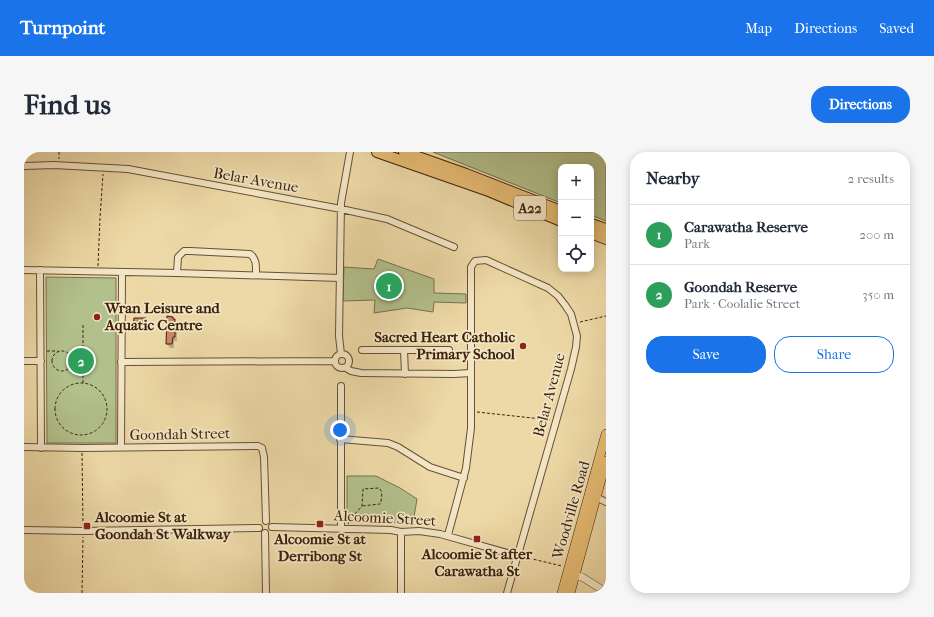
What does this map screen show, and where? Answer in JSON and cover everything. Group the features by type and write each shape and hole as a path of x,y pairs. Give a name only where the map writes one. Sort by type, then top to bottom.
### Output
{"highway":[{"name":"A22","path":"377,152 492,192 558,220"},
{"name":"A22","path":"404,152 474,176 558,210"},
{"path":"594,227 602,236"}],"main road":[{"name":"Woodville Road","path":"570,593 569,571 606,434"},
{"name":"Woodville Road","path":"562,593 596,496 606,461"}],"street":[{"path":"341,354 339,336 341,209 350,152"},
{"name":"Belar Avenue","path":"24,166 59,165 128,169 341,209 387,219 454,247"},
{"path":"177,273 178,257 180,253 190,251 250,254 255,261 256,276"},
{"name":"Belar Avenue","path":"471,373 470,271 475,261 486,260 548,288 558,296 571,314 577,336 576,347 507,593"},
{"path":"24,270 340,278"},
{"path":"40,270 41,448"},
{"path":"121,447 122,272"},
{"path":"362,350 449,350"},
{"path":"404,350 405,374"},
{"path":"335,361 341,354"},
{"path":"341,354 347,356 349,360 349,364 346,368"},
{"path":"24,361 41,361"},
{"path":"121,362 335,361"},
{"path":"335,361 339,367 361,374 471,373 469,451 464,478 448,535"},
{"path":"340,528 341,386"},
{"path":"340,439 388,443 430,467 464,478"},
{"name":"Goondah Street","path":"24,448 258,446 262,448 264,457 266,521"},
{"path":"596,496 606,502"},
{"path":"259,528 260,524 266,521 269,522 272,527 271,531 265,534"},
{"name":"Alcoomie Street","path":"272,527 392,530 401,532 409,530 419,531 448,535 518,556"},
{"path":"24,530 83,531 259,528"},
{"path":"259,528 265,534 266,593"},
{"path":"401,532 401,593"},
{"path":"569,571 606,592"}],"path":[{"path":"59,152 59,165"},
{"path":"98,271 103,168"},
{"path":"580,322 606,316"},
{"path":"83,325 83,384"},
{"path":"40,351 60,351 67,352 72,361 70,367 65,371 59,371 52,364 54,355 60,351"},
{"path":"72,361 83,361"},
{"path":"83,384 92,386 100,391 107,406 103,423 97,430 90,434 81,436 65,430 59,424 54,408 56,400 61,392 72,385 83,384"},
{"path":"471,411 556,421"},
{"path":"82,448 82,593"},
{"path":"344,518 350,518 357,513 362,506 363,489 380,489 382,492 380,504 362,506"},
{"path":"518,556 569,571"}],"green space":[{"path":"433,152 606,152 606,221 594,216 594,164 558,164 558,202"},
{"path":"378,259 434,279 434,293 466,294 466,303 434,302 433,312 407,308 374,313 375,300 343,301 344,267 374,269"},
{"path":"46,277 116,278 116,443 47,443"},
{"path":"347,476 376,476 400,488 417,499 413,523 349,521 347,518"}],"building":[{"path":"167,316 175,319 175,337 173,337 172,344 166,344"},
{"path":"134,318 146,318 146,322 140,322 140,326 133,326"}],"place":[{"name":"Carawatha Reserve","path":"389,286"},
{"name":"Wran Leisure and Aquatic Centre","path":"97,317"},
{"name":"Sacred Heart Catholic Primary School","path":"523,346"},
{"name":"Goondah Reserve","path":"81,361"},
{"name":"Alcoomie St at Derribong St","path":"320,524"},
{"name":"Alcoomie St at Goondah St Walkway","path":"87,526"},
{"name":"Alcoomie St after Carawatha St","path":"477,539"}]}
